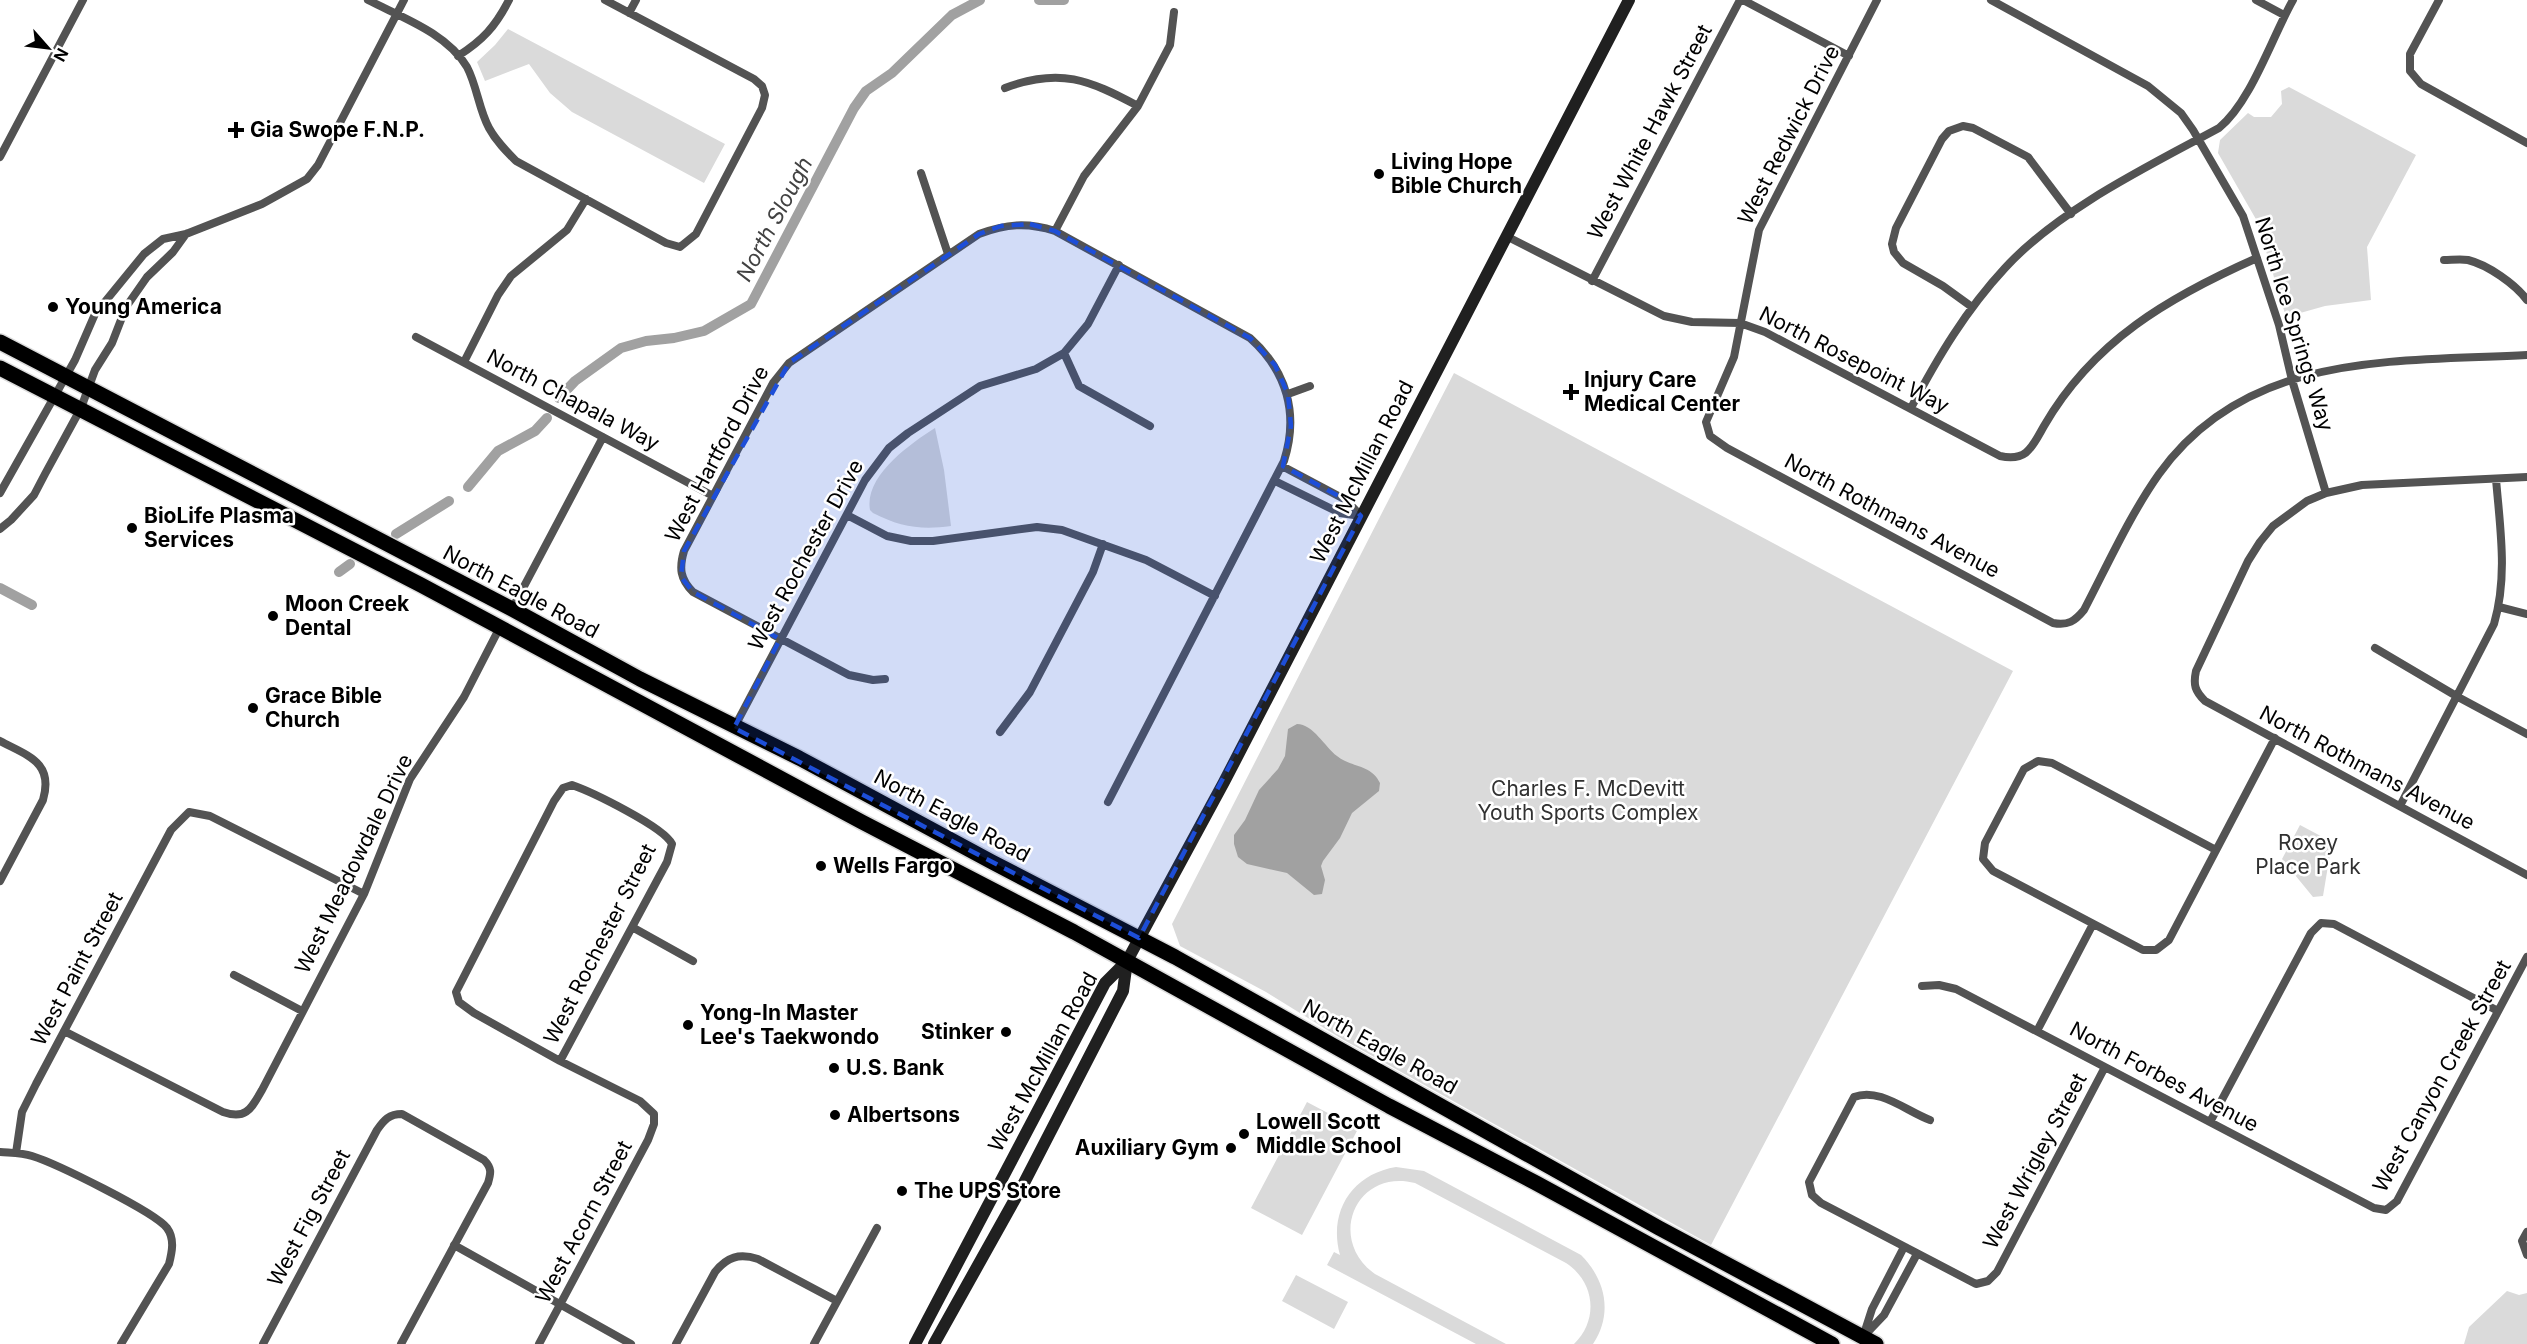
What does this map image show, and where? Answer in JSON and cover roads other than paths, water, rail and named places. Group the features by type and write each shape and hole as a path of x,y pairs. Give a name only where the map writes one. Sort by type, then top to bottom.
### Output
{"highway":[{"name":"North Eagle Road","path":"0,342 512,609 734,728 799,758 1139,938 1659,1228 1870,1341"},
{"name":"North Eagle Road","path":"0,368 500,627 1126,961 1832,1344"},
{"path":"465,609 474,606 498,612 512,609"},
{"path":"500,627 512,626 528,631 548,628"},
{"path":"1730,1289 1734,1285 1744,1287 1840,1338 1851,1341 1870,1341"}],"main road":[{"name":"West McMillan Road","path":"915,1344 1105,983 1126,961 1224,782 1629,0"},
{"name":"West McMillan Road","path":"934,1344 1024,1183 1124,991 1126,961"}],"street":[{"path":"0,157 83,0"},
{"path":"368,0 424,29 450,46 466,67 489,128 503,148 516,161 666,243 680,247 696,234 762,108 765,95 762,86 741,70 605,0"},
{"path":"0,493 55,396 95,314 119,284 144,254 163,239 186,234 262,204 307,179 318,165 404,0"},
{"path":"458,56 480,42 498,22 509,0"},
{"path":"629,12 636,0"},
{"path":"1742,0 1849,56"},
{"name":"West White Hawk Street","path":"1592,281 1742,0"},
{"name":"West Redwick Drive","path":"1706,428 1707,415 1732,364 1759,230 1877,0"},
{"name":"North Ice Springs Way","path":"1992,0 2148,86 2181,113 2243,216 2279,325 2292,380 2326,493"},
{"path":"2256,0 2284,15"},
{"path":"1911,408 1938,355 1972,307 2006,267 2047,230 2219,128 2235,112 2293,0"},
{"path":"2439,0 2410,54 2410,71 2421,84 2527,143"},
{"path":"1054,231 1084,176 1138,106 1170,45 1174,12"},
{"path":"1005,88 1026,80 1079,79 1101,86 1138,106"},
{"path":"1972,307 1943,286 1903,263 1894,252 1892,237 1942,139 1956,127 1973,128 2028,157 2071,214"},
{"path":"921,173 948,254"},
{"path":"464,362 498,295 511,276 567,230 586,199"},
{"name":"West Hartford Drive","path":"780,639 693,592 681,577 681,561 684,551 773,383 789,363 979,234 1001,226 1030,224 1054,231 1250,338 1271,360 1288,394"},
{"path":"0,529 34,495 81,408 88,387 112,343 126,307 147,277 174,252 186,234"},
{"name":"North Rosepoint Way","path":"1506,236 1664,316 1692,322 1740,323 1766,332 2000,456 2018,457 2033,446 2053,411 2074,382 2120,336 2154,311 2213,278 2257,258"},
{"path":"2444,260 2469,260 2504,278 2527,300"},
{"name":"West Rochester Drive","path":"734,728 846,515 880,458 908,433 980,386 1036,369 1064,353 1088,324 1119,266"},
{"name":"North Chapala Way","path":"416,337 713,496"},
{"path":"1064,353 1079,386 1150,426"},
{"path":"2292,380 2329,369 2360,364 2527,355"},
{"name":"North Rothmans Avenue","path":"1706,428 1716,442 1727,448 2053,623 2068,624 2078,618 2084,610 2145,495 2182,448 2209,423 2235,405 2264,390 2292,380"},
{"path":"1108,802 1282,466 1290,438 1288,394 1310,386"},
{"path":"512,609 603,437"},
{"path":"1282,466 1346,500 1361,516"},
{"path":"2326,493 2362,485 2527,477"},
{"path":"2400,806 2485,646 2499,606 2503,569 2496,478"},
{"path":"1275,481 1340,513 1361,516"},
{"name":"North Rothmans Avenue","path":"2326,493 2289,512 2260,542 2248,561 2196,671 2194,688 2205,701 2527,875"},
{"path":"846,515 887,536 911,542 1037,527 1062,530 1146,560 1215,596"},
{"path":"1000,732 1030,692 1093,572 1103,544"},
{"path":"2499,606 2527,614"},
{"name":"West Meadowdale Drive","path":"64,1031 223,1112 241,1115 248,1112 364,894 407,785 464,697 500,627"},
{"path":"780,639 849,675 873,680 885,679"},
{"path":"2375,648 2527,734"},
{"path":"2216,850 2052,763 2038,761 2024,769 1985,843 1983,859 1993,872 2143,950 2156,950 2169,940 2275,738"},
{"path":"0,741 34,759 42,766 46,776 43,800 0,881"},
{"name":"West Rochester Street","path":"566,785 581,788 655,827 672,844 667,862 632,927 560,1061 474,1013 463,1006 456,996 457,986 554,801 566,785"},
{"name":"West Paint Street","path":"16,1153 22,1112 171,830 189,812 210,816 364,894"},
{"path":"2210,1122 2311,933 2321,923 2334,924 2498,1011"},
{"path":"2037,1031 2093,924"},
{"path":"632,927 693,961"},
{"name":"West Canyon Creek Street","path":"2386,1210 2397,1201 2526,960"},
{"path":"234,975 302,1011"},
{"name":"North Forbes Avenue","path":"1922,986 1939,985 1956,989 2374,1209 2386,1210"},
{"name":"West Acorn Street","path":"539,1344 648,1140 654,1124 654,1114 640,1101 560,1061"},
{"name":"West Wrigley Street","path":"1917,1254 1976,1284 1988,1281 1997,1272 2105,1067"},
{"path":"1870,1341 1917,1254 1821,1203 1812,1195 1809,1182 1854,1097 1865,1092 1878,1095 1930,1120"},
{"name":"West Fig Street","path":"263,1344 377,1130 383,1120 393,1114 402,1114 415,1120 490,1165 488,1183 454,1245"},
{"path":"0,1152 16,1153 48,1162 147,1212 162,1223 172,1238 173,1250 170,1264 121,1344"},
{"path":"814,1344 877,1228"},
{"path":"2527,1232 2522,1241 2527,1256"},
{"path":"401,1344 454,1245 631,1344"},
{"path":"1870,1341 1872,1309 1904,1247"},
{"path":"676,1344 715,1272 723,1262 733,1256 746,1255 758,1259 837,1301"}],"waterway":[{"name":"North Slough","path":"559,398 575,381 621,348 646,341 674,338 704,331 751,304 854,108 866,91 892,73 952,15 980,0"},
{"name":"North Slough","path":"1039,0 1064,0"},
{"name":"North Slough","path":"468,487 498,451 535,431 547,418"},
{"name":"North Slough","path":"396,534 449,501"},
{"name":"North Slough","path":"339,572 350,564"},
{"name":"North Slough","path":"0,588 32,605"}],"place":[{"name":"Gia Swope F.N.P.","path":"236,130"},
{"name":"Living Hope Bible Church","path":"1379,174"},
{"name":"Young America","path":"53,307"},
{"name":"Injury Care Medical Center","path":"1571,392"},
{"name":"BioLife Plasma Services","path":"132,528"},
{"name":"Moon Creek Dental","path":"273,616"},
{"name":"Grace Bible Church","path":"253,708"},
{"name":"Wells Fargo","path":"821,866"},
{"name":"Yong-In Master Lee's Taekwondo","path":"688,1025"},
{"name":"Stinker","path":"1006,1032"},
{"name":"U.S. Bank","path":"834,1068"},
{"name":"Albertsons","path":"835,1115"},
{"name":"Lowell Scott Middle School","path":"1244,1134"},
{"name":"Auxiliary Gym","path":"1231,1148"},
{"name":"The UPS Store","path":"902,1191"}],"park label":[{"name":"Charles F. McDevitt Youth Sports Complex","path":"1588,801"},
{"name":"Roxey Place Park","path":"2308,855"}]}
